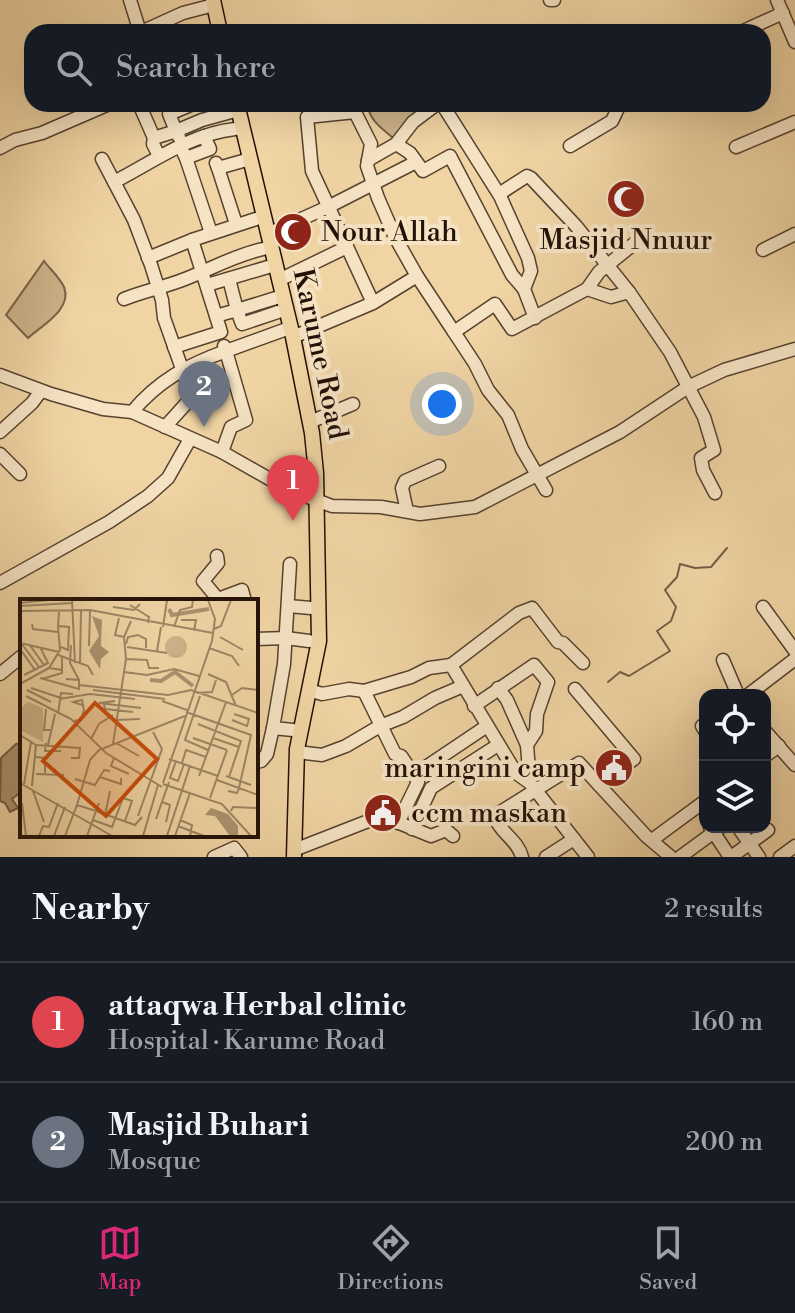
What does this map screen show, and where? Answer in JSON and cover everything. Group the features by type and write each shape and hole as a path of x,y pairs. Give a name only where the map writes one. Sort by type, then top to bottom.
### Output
{"main road":[{"path":"209,3 210,24"},
{"path":"209,3 217,24"},
{"path":"233,112 246,160 263,249 288,334 314,499 309,641 288,771 292,855"},
{"name":"Karume Road","path":"233,112 268,234 310,422 319,641 297,752 292,855"}],"street":[{"path":"130,0 138,24"},
{"path":"166,24 183,13 209,3"},
{"path":"753,24 780,6 795,42"},
{"path":"0,148 91,112"},
{"path":"144,112 159,156"},
{"path":"168,112 211,233"},
{"path":"198,112 202,120"},
{"path":"154,138 220,112"},
{"path":"368,160 396,144 413,122 427,112"},
{"path":"444,112 499,194 531,265 524,289"},
{"path":"570,146 612,121 616,112"},
{"path":"373,303 312,171 307,117 356,113 371,144 367,166 372,183 395,237 488,390 508,415 522,449 546,490"},
{"path":"736,147 795,122"},
{"path":"114,182 181,145 213,132 235,129"},
{"path":"204,136 236,224"},
{"path":"396,144 410,153 421,169 426,171 450,156 512,275 524,289 535,318"},
{"path":"186,158 210,149"},
{"path":"102,159 134,220 192,397 165,427"},
{"path":"218,168 246,160"},
{"path":"268,234 416,162"},
{"path":"499,194 527,176 531,178 576,226 629,292 670,352 704,417 714,447 713,452 701,458 703,470 715,493"},
{"path":"148,258 256,219"},
{"path":"763,250 795,234"},
{"path":"454,332 495,304 512,329 535,318 587,289 607,265 641,238"},
{"path":"192,240 204,271 246,420 231,427 222,452"},
{"path":"279,280 347,247"},
{"path":"124,299 263,249"},
{"path":"207,285 268,267"},
{"path":"132,412 160,383 182,369 226,351 288,334 373,303 417,276"},
{"path":"229,279 242,324 277,305"},
{"path":"587,289 611,297 629,292"},
{"path":"216,316 237,310"},
{"path":"174,347 221,332"},
{"path":"0,375 103,409 132,412 222,452 287,489 332,506 420,514 475,507 620,432 688,387 724,370 795,349"},
{"path":"0,432 41,391"},
{"path":"310,422 353,404"},
{"path":"0,583 109,522 148,496 168,478 190,439"},
{"path":"0,454 5,468 20,474"},
{"path":"407,511 402,488 405,481 439,466"},
{"path":"217,556 218,563 203,581 218,599 242,590 244,599"},
{"path":"258,762 267,754 284,664 290,564"},
{"path":"288,606 311,608"},
{"path":"763,607 795,651"},
{"path":"309,690 322,694 349,689 364,691 440,665 451,665 519,613 532,608 558,642 563,643 583,663"},
{"path":"783,635 795,626"},
{"path":"258,637 309,641"},
{"path":"0,674 20,658"},
{"path":"756,689 795,659"},
{"path":"723,660 735,689"},
{"path":"451,665 516,773 533,787 587,857"},
{"path":"474,706 534,665 548,682 537,714 536,731 527,745"},
{"path":"297,752 322,755 358,741 380,726 463,686"},
{"path":"498,688 507,700 527,745 533,787"},
{"path":"575,689 634,759 599,785"},
{"path":"364,691 395,754 401,756 418,782 398,823"},
{"path":"414,775 487,726"},
{"path":"273,728 293,730"},
{"path":"771,737 795,765"},
{"path":"412,829 431,788 498,745"},
{"path":"771,752 779,746"},
{"path":"522,857 517,845 508,840 494,818 533,787 579,763 671,857"},
{"path":"652,840 699,805"},
{"path":"292,855 376,818 387,818 431,836 446,830 453,836"},
{"path":"680,857 710,833"},
{"path":"717,833 730,857 764,833"},
{"path":"742,833 759,857"},
{"path":"546,857 574,839"},
{"path":"780,857 795,846"},
{"path":"214,857 234,848 241,857"}],"shaded area":[{"path":"370,112 422,112 394,139"},
{"path":"44,261 64,287 66,295 60,310 28,338 6,315"},
{"path":"20,743 20,793 12,799 18,808 10,812 0,801 1,758"}],"waterway":[{"path":"608,682 620,672 629,676 670,651 657,631 671,621 676,607 665,590 677,577 680,564 695,568 711,567 727,548"}],"place":[{"name":"Masjid Nnuur","path":"626,199"},
{"name":"Nour Allah","path":"293,232"},
{"name":"Masjid Buhari","path":"204,427"},
{"name":"attaqwa Herbal clinic","path":"293,521"},
{"name":"maringini camp","path":"614,768"},
{"name":"ccm maskan","path":"383,813"}]}
